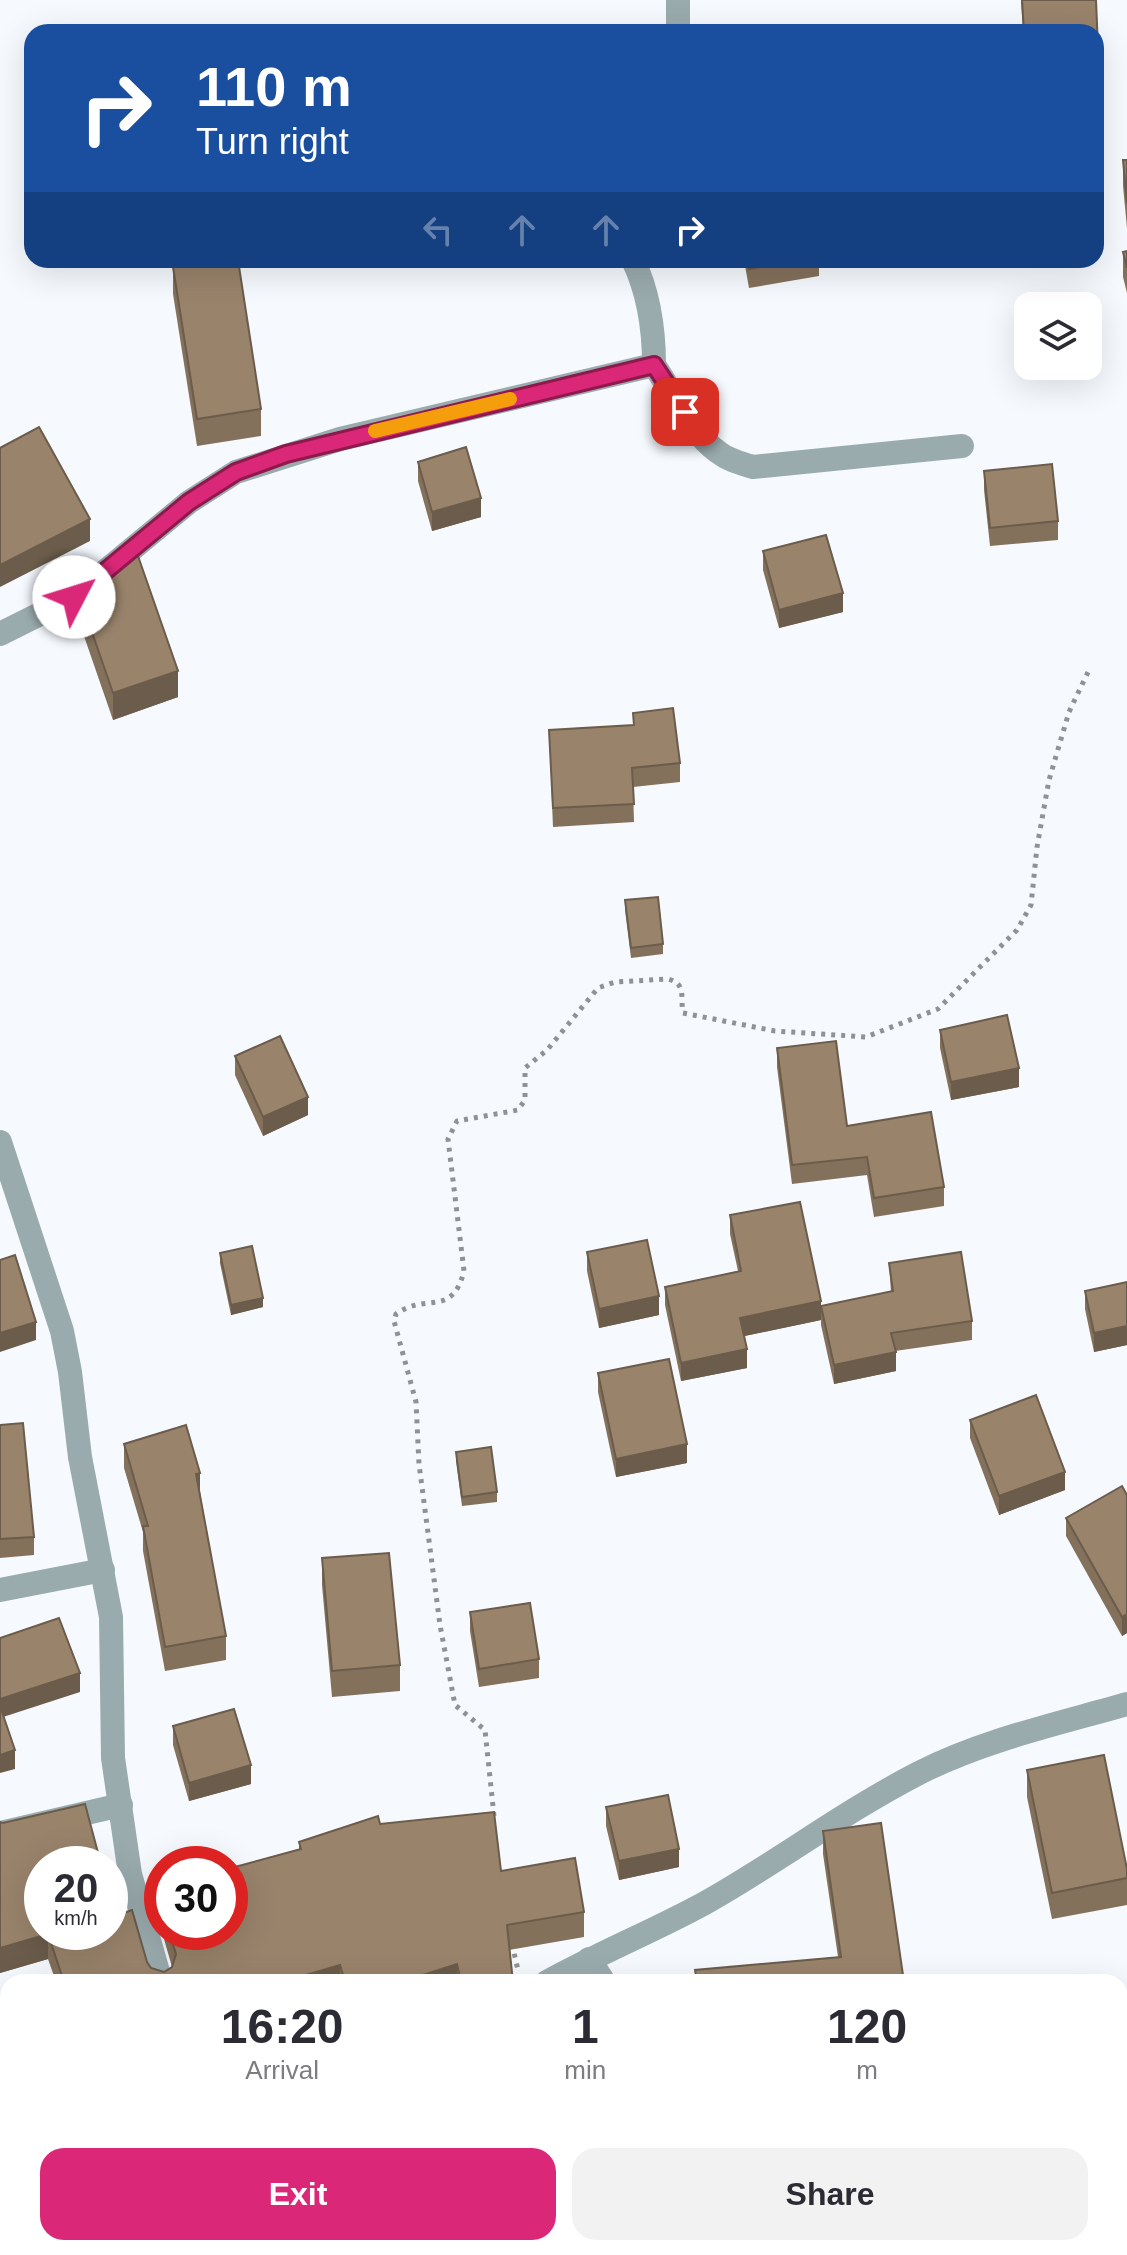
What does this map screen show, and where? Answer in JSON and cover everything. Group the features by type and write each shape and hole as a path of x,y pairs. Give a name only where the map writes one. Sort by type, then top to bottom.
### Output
{"street":[{"path":"678,0 678,24"},
{"path":"636,268 648,299 654,365 701,436 717,452 733,461 753,467 962,446"},
{"path":"0,634 74,597 189,502 236,472 340,439 654,365"},
{"path":"0,1142 62,1331 70,1372 80,1457 111,1617 113,1758 130,1874 159,1974"},
{"path":"0,1590 103,1570"},
{"path":"562,1974 713,1898 920,1772 991,1743 1127,1704"},
{"path":"0,1833 121,1805"},
{"path":"589,1959 599,1974"}],"path":[{"path":"494,1821 485,1730 455,1705 440,1625 419,1464 416,1402 394,1321 396,1314 404,1308 452,1298 459,1289 464,1271 448,1139 451,1131 457,1121 518,1110 525,1100 525,1068 547,1050 598,988 615,982 675,981 681,984 683,1013 775,1031 866,1037 938,1009 1017,930 1031,905 1049,780 1069,712 1089,670"},
{"path":"511,1938 516,1974"}],"building":[{"path":"1022,0 1096,0 1097,24 1024,24"},
{"path":"1123,160 1127,160 1127,203"},
{"path":"173,268 239,268 261,409 197,419"},
{"path":"39,427 90,519 0,565 0,448"},
{"path":"466,447 481,498 432,512 418,462"},
{"path":"1052,464 1058,521 990,528 984,471"},
{"path":"826,535 843,593 779,610 763,551"},
{"path":"138,556 178,671 113,693 76,586 100,568"},
{"path":"673,708 680,763 632,768 634,804 553,808 549,730 634,725 633,713"},
{"path":"658,897 663,944 631,948 625,900"},
{"path":"1007,1015 1019,1068 951,1082 940,1030"},
{"path":"280,1036 308,1097 263,1117 235,1056"},
{"path":"836,1041 847,1126 931,1112 944,1187 874,1198 867,1157 792,1165 777,1048"},
{"path":"800,1202 821,1301 740,1318 747,1349 681,1363 665,1287 741,1271 730,1215"},
{"path":"647,1240 659,1296 599,1309 587,1252"},
{"path":"252,1246 263,1298 231,1305 220,1253"},
{"path":"961,1252 972,1321 891,1333 896,1352 834,1365 821,1306 893,1291 889,1263"},
{"path":"15,1255 36,1322 0,1333 0,1260"},
{"path":"1127,1282 1127,1326 1094,1333 1085,1291"},
{"path":"669,1359 687,1444 616,1459 598,1373"},
{"path":"1036,1395 1065,1472 999,1496 970,1420"},
{"path":"23,1423 34,1537 0,1539 0,1425"},
{"path":"186,1425 200,1473 196,1474 226,1636 165,1647 143,1526 148,1526 124,1444"},
{"path":"491,1447 497,1492 462,1497 456,1452"},
{"path":"1122,1486 1127,1495 1127,1614 1122,1617 1066,1518"},
{"path":"389,1553 400,1665 332,1671 322,1558"},
{"path":"530,1603 539,1659 479,1669 470,1612"},
{"path":"59,1618 80,1673 0,1699 0,1638"},
{"path":"0,1706 15,1750 0,1755"},
{"path":"234,1709 251,1765 189,1783 173,1726"},
{"path":"1104,1755 1127,1878 1052,1893 1027,1770"},
{"path":"668,1795 679,1849 619,1861 606,1807"},
{"path":"85,1804 96,1846 24,1846 24,1941 0,1948 0,1822"},
{"path":"494,1812 501,1871 575,1858 584,1912 507,1925 512,1974 459,1974 457,1964 426,1974 343,1974 340,1965 309,1974 61,1974 53,1950 128,1950 128,1911 132,1910 151,1968 164,1972 172,1967 175,1950 248,1950 248,1863 301,1849 299,1842 378,1816 380,1824"},
{"path":"881,1823 903,1974 696,1974 695,1970 841,1957 823,1831"}],"slow traffic":[{"path":"375,431 510,399"}],"route":[{"path":"74,597 189,502 236,472 286,454 654,365 685,412"}]}
